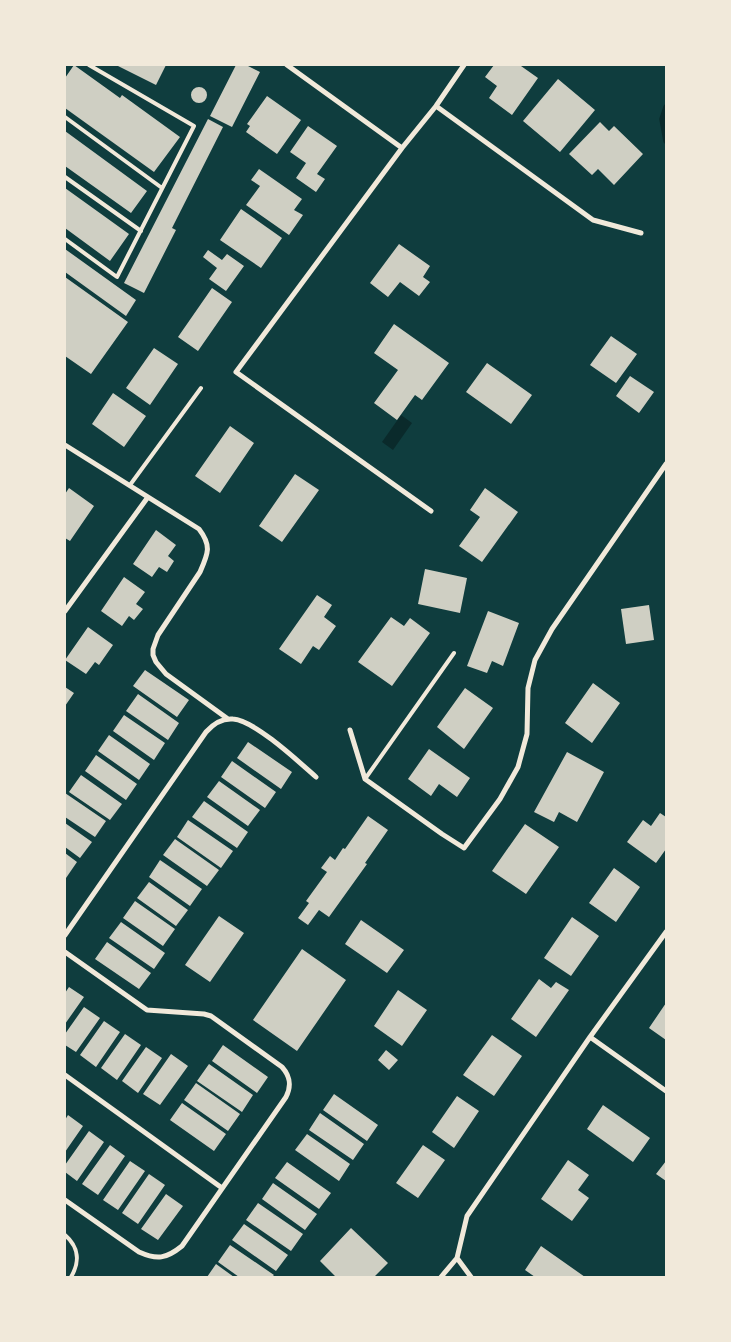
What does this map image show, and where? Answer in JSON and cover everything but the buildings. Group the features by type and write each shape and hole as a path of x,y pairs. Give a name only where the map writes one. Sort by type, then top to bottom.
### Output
{"street":[{"path":"431,511 236,372 402,148 436,106 464,65"},
{"path":"291,66 402,148"},
{"path":"436,106 593,220 641,234"},
{"path":"65,444 199,529 206,540 208,547 200,572 158,635 153,655 166,674 228,719"},
{"path":"350,730 365,779 464,848 500,799 518,767 527,734 528,688 535,660 552,629 666,464"},
{"path":"65,611 148,497"},
{"path":"65,935 206,732 218,721 228,719 248,723 272,740 316,777"},
{"path":"441,1277 457,1258 467,1216 590,1037 666,932"},
{"path":"65,952 147,1010 211,1016 282,1067 290,1082 290,1090 286,1097 182,1246 173,1254 162,1257 150,1257 139,1252 65,1200"},
{"path":"590,1037 666,1092"},
{"path":"65,1075 222,1188"},
{"path":"457,1258 471,1277"}],"lane":[{"path":"65,239 117,277 194,126 89,65"},
{"path":"65,117 162,188"},
{"path":"65,177 141,231"},
{"path":"130,485 201,388"},
{"path":"365,779 454,653"},
{"path":"65,1235 73,1243 77,1251 78,1260 72,1277"}],"water":[{"path":"401,415 412,423 393,450 382,442"}],"waterway":[{"path":"666,107 662,119 666,141"}]}
